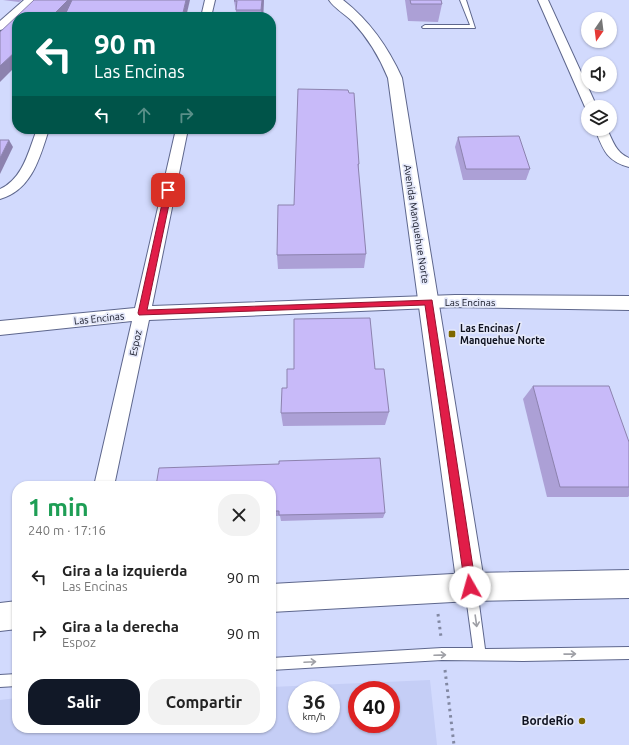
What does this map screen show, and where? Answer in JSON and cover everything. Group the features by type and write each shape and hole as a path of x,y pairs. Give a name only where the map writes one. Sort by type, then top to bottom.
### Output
{"street":[{"path":"17,12 30,0"},
{"path":"207,12 210,0"},
{"name":"Avenida Manquehue Norte","path":"335,0 349,11 372,34 386,57 395,78 470,587"},
{"path":"543,0 588,100"},
{"path":"0,27 12,16"},
{"path":"0,194 16,186 23,177 41,134"},
{"name":"Espoz","path":"105,481 181,134"},
{"path":"604,136 612,154 617,160 629,163"},
{"name":"Las Encinas","path":"0,328 142,313 429,302 629,303"},
{"path":"276,598 470,587 629,584"},
{"path":"0,617 12,616"}],"lane":[{"path":"425,27 473,27 463,0"},
{"path":"470,587 480,654"},
{"path":"276,664 442,654 629,652"},
{"path":"0,681 12,680"}],"shaded area":[{"path":"430,680 437,745 0,745 0,700 12,699 12,733 276,733 276,687 288,686 288,733 340,733 340,684 348,684 348,733 400,733 400,681"}],"building":[{"path":"34,0 68,0 56,12 21,12"},
{"path":"72,0 186,0 183,12 66,12"},
{"path":"262,0 261,10 236,10 237,1 234,1"},
{"path":"410,0 441,0 442,4 411,4"},
{"path":"12,21 12,55 0,66 0,32"},
{"path":"298,89 348,90 349,93 354,93 358,164 366,254 277,255 278,205 294,205"},
{"path":"519,136 530,169 466,169 458,137"},
{"path":"0,140 9,140 0,158"},
{"path":"370,318 375,369 384,369 389,412 281,413 282,388 287,388 287,369 294,369 294,319"},
{"path":"533,386 609,386 629,442 629,487 560,487"},
{"path":"380,458 385,513 279,515 279,511 276,511 276,481 157,481 159,468 279,464 279,461"}],"place":[{"name":"Las Encinas / Manquehue Norte","path":"452,334"},
{"name":"BordeRío","path":"582,721"}],"route":[{"path":"168,190 142,313 429,302 470,587"}]}
